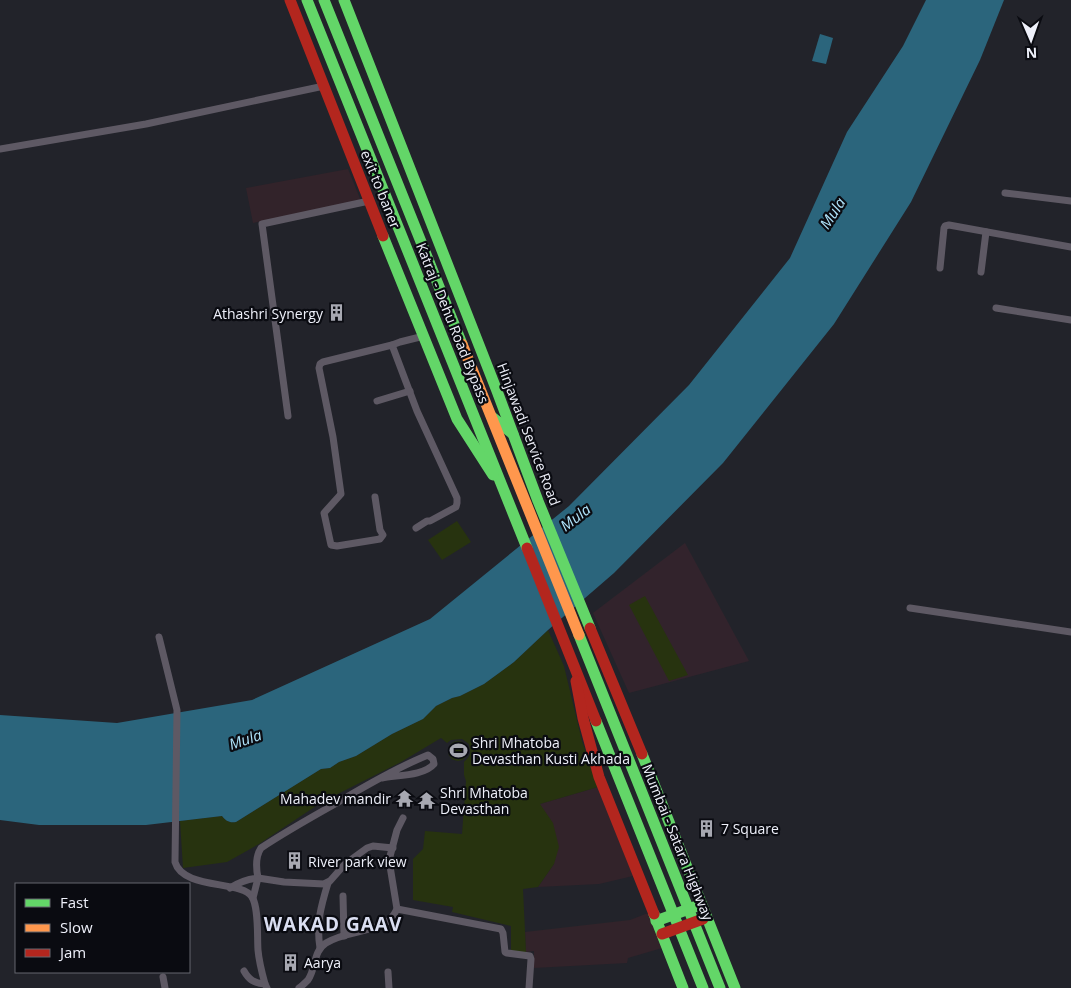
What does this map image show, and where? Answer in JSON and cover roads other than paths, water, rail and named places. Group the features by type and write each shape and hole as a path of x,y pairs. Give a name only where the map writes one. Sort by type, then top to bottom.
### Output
{"main road":[{"name":"exit to baner","path":"290,0 457,419 505,493"},
{"name":"Katraj - Dehu Road Bypass","path":"307,0 572,661"},
{"name":"Katraj - Dehu Road Bypass","path":"324,0 491,415 532,503 585,652"},
{"name":"Hinjawadi Service Road","path":"344,0 513,434 532,503 626,714 735,988"},
{"path":"491,415 513,434"},
{"name":"Mumbai - Satara Highway","path":"585,652 720,988"},
{"path":"572,661 703,988"},
{"path":"572,661 583,718 599,777 683,988"},
{"path":"656,921 701,904"},
{"path":"662,934 707,918"}],"street":[{"path":"0,149 146,124 324,86"},
{"path":"1005,193 1071,201"},
{"path":"288,416 262,224 369,202"},
{"path":"940,268 944,228 949,225 1071,247"},
{"path":"981,272 986,232"},
{"path":"996,308 1071,320"},
{"path":"375,497 380,530 383,536 380,539 333,546 324,512 341,494 320,364 424,336"},
{"path":"392,345 417,411 457,503 456,507 416,528"},
{"path":"377,401 410,392"},
{"path":"910,608 1071,632"},
{"path":"159,637 177,710 175,862 177,868 180,872 193,879 240,890 250,894 253,898"},
{"path":"244,971 248,979 266,986 258,950 258,928 253,898 258,878 256,868 261,848 345,797 412,762 428,755 433,759 434,764 431,768 422,772 382,778"},
{"path":"299,988 308,980 317,954 324,944 385,923 394,916 397,909 389,860 397,830 403,818"},
{"path":"320,948 318,919 328,883 345,864 367,848 373,846 393,848"},
{"path":"230,888 239,882 258,878 284,882 328,883"},
{"path":"343,896 344,936"},
{"path":"397,909 501,929 507,954 530,956 532,959 529,988"},
{"path":"388,972 389,988"},
{"path":"163,977 165,988"}],"water":[{"name":"Mula","path":"926,0 1004,0 980,60 911,202 834,324 723,463 614,573 514,662 484,684 436,706 423,719 392,734 356,756 339,762 330,768 321,769 236,822 228,821 222,816 146,825 39,825 0,820 0,715 117,723 252,700 430,619 569,506 689,385 790,258 847,132 903,46"},
{"path":"820,34 833,38 826,64 812,61"}],"place":[{"name":"Athashri Synergy","path":"337,313"},
{"name":"Shri Mhatoba Devasthan Kusti Akhada","path":"458,750"},
{"name":"Mahadev mandir","path":"405,798"},
{"name":"Shri Mhatoba Devasthan","path":"426,800"},
{"name":"7 Square","path":"707,828"},
{"name":"River park view","path":"294,861"},
{"name":"Aarya","path":"290,962"}],"district":[{"name":"WAKAD GAAV","path":"333,924"}]}
